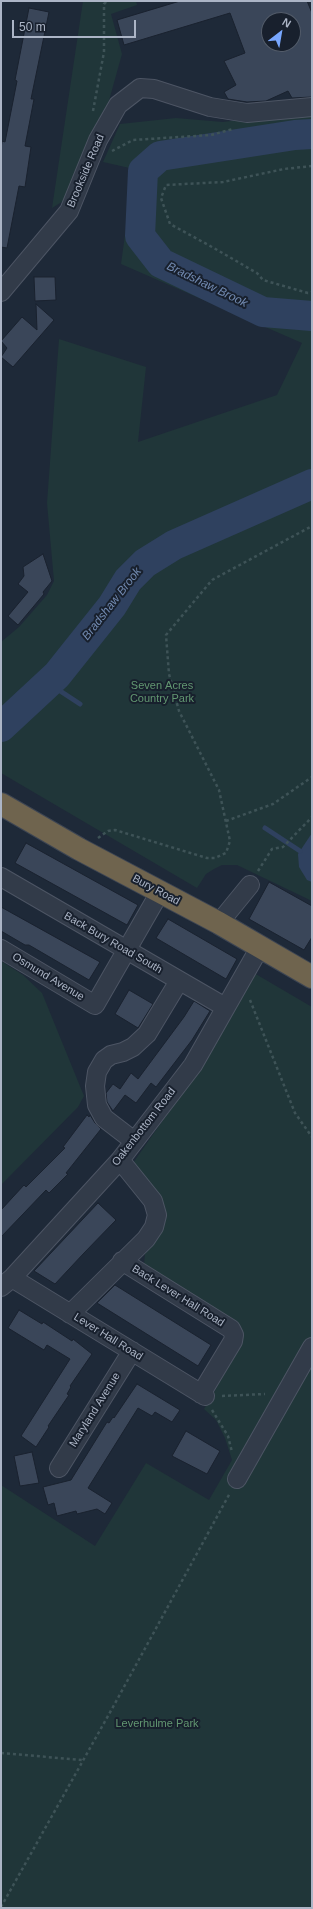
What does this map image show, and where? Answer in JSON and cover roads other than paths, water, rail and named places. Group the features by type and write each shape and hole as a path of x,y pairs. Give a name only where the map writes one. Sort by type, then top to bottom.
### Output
{"highway":[{"name":"Bury Road","path":"1,804 79,849 219,923 260,947 310,971"}],"street":[{"name":"Brookside Road","path":"1,292 69,211 98,140 118,104 140,88 154,90 210,107 247,113 312,107"},
{"name":"Back Bury Road South","path":"1,877 226,1008"},
{"path":"219,923 250,885"},
{"path":"126,951 160,892"},
{"name":"Oakenbottom Road","path":"6,1282 120,1160 192,1064 226,1008 260,947"},
{"name":"Osmund Avenue","path":"1,949 95,1005 126,951"},
{"path":"134,1141 104,1118 96,1105 95,1086 97,1072 104,1060 111,1055 123,1052 133,1047 147,1034 179,981"},
{"path":"70,1314 146,1239 154,1228 157,1215 154,1200 120,1160"},
{"name":"Back Lever Hall Road","path":"122,1261 231,1329 234,1335 233,1341 203,1395"},
{"name":"Lever Hall Road","path":"6,1282 70,1314 203,1395"},
{"path":"237,1479 312,1347"},
{"name":"Maryland Avenue","path":"59,1468 132,1351"}],"water":[{"path":"312,833 312,882 307,880 299,867 298,854"}],"waterway":[{"name":"Bradshaw Brook","path":"312,134 295,135 160,156 143,171 140,236 161,263 263,312 312,316"},
{"name":"Bradshaw Brook","path":"1,727 57,675 112,606 128,580 145,563 174,545 312,484"},
{"path":"48,683 80,704"},
{"path":"265,828 300,851"}],"park label":[{"name":"Seven Acres Country Park","path":"162,692"},
{"name":"Leverhulme Park","path":"157,1724"}]}
